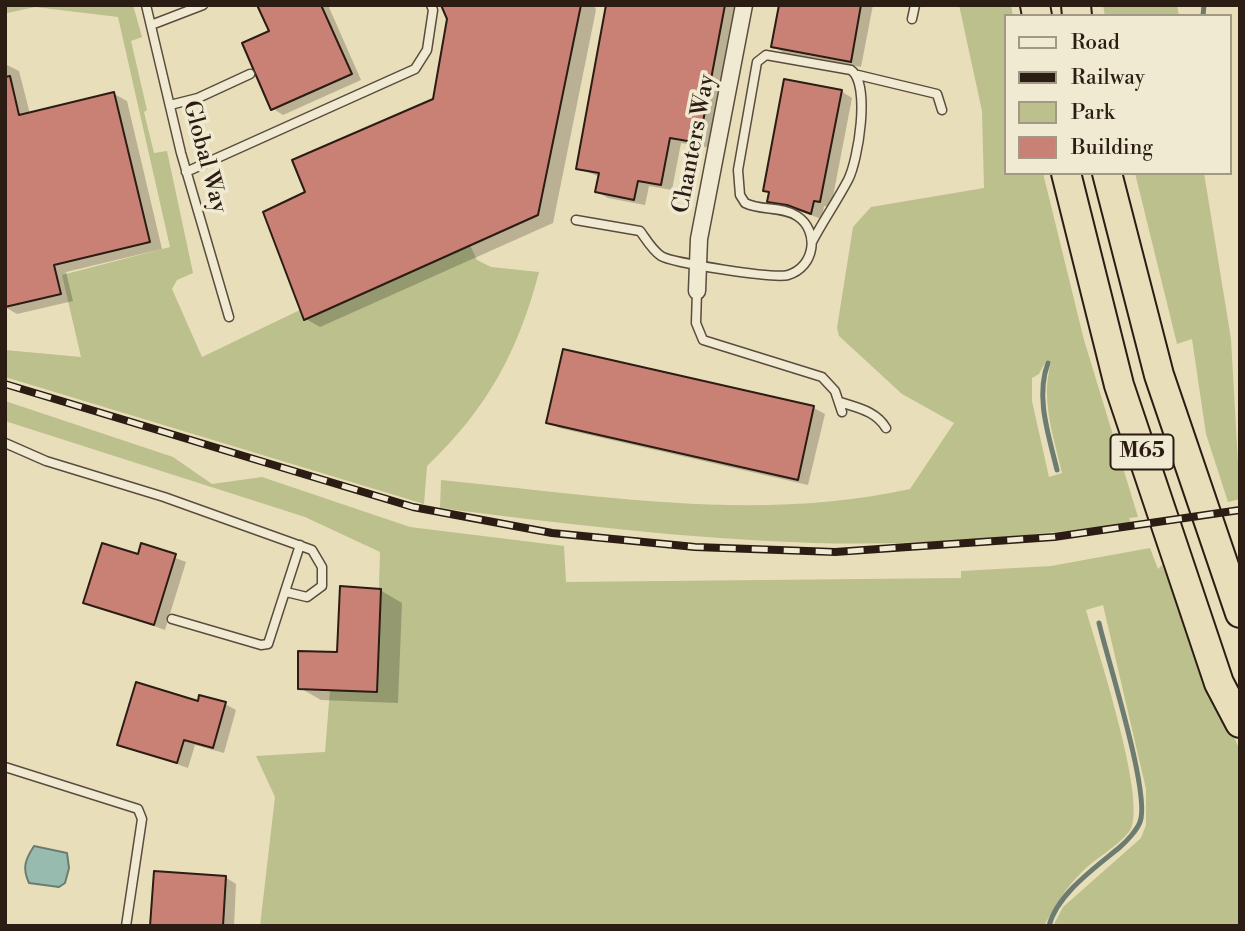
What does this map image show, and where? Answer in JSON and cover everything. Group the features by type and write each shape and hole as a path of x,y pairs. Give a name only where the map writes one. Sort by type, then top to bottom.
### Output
{"highway":[{"name":"M65","path":"1066,175 1119,385 1219,683 1240,723"},
{"name":"M65","path":"1108,175 1159,375 1240,612"}],"street":[{"name":"Chanters Way","path":"697,291 699,239 744,5"}],"lane":[{"name":"Global Way","path":"146,5 186,172 229,317"},
{"path":"151,25 203,5"},
{"path":"186,172 415,69 427,50 433,10 431,5"},
{"path":"912,19 915,5"},
{"path":"812,242 809,230 794,214 753,206 740,195 738,170 757,62 761,57 772,56 841,67 858,75 937,94 942,110"},
{"path":"170,105 198,98 250,74"},
{"path":"576,220 640,231 662,257 766,276 787,276 806,263 812,242 851,171 862,108 858,75"},
{"path":"697,291 696,323 703,340 821,377 830,383 842,412"},
{"path":"840,402 880,418 886,428"},
{"path":"5,443 46,461 300,545 317,555 324,582 319,590 307,597 286,592"},
{"path":"172,619 261,645 268,644 300,545"},
{"path":"5,767 138,808 142,819 126,926"}],"green space":[{"path":"7,5 133,5 142,37 131,41 147,110 144,112 154,153 167,151 193,273 177,280 172,289 202,357 300,310 305,320 470,245 477,260 491,267 539,272 521,328 498,378 467,423 427,466 424,504 5,377 5,350 81,357 62,275 170,247 118,17 35,7 7,13"},
{"path":"959,5 1011,5 1013,14 1004,14 1004,175 1043,175 1084,340 1138,517 1129,518 1131,523 973,539 814,543 674,534 440,508 441,480 617,498 735,505 852,499 910,489 954,423 902,394 839,336 837,328 853,227 871,207 984,188 982,111","holes":["1046,361 1051,363 1048,405 1062,473 1049,477 1032,401 1032,378 1039,374"]},
{"path":"1103,5 1177,5 1179,14 1105,14"},
{"path":"1135,175 1204,175 1231,339 1240,499 1228,502 1206,434 1192,339 1177,344"},
{"path":"5,401 173,457 212,484 262,477 410,527 564,546 566,582 961,578 961,571 1051,566 1150,548 1158,569 1162,565 1240,751 1240,926 1053,926 1063,907 1141,838 1146,825 1146,789 1103,605 1086,610 1119,725 1133,792 1134,817 1129,832 1075,879 1044,926 260,926 275,797 256,756 325,752 330,690 376,691 380,552 305,517 5,421"}],"water":[{"path":"34,846 67,853 69,868 65,883 59,887 29,883 26,864"}],"building":[{"path":"257,5 321,5 352,74 271,110 242,43 269,31"},
{"path":"441,5 581,5 538,215 304,320 263,212 305,192 292,160 433,99 447,19"},
{"path":"606,5 725,5 699,143 670,138 661,185 638,181 634,200 595,192 599,173 576,169"},
{"path":"779,5 861,5 851,62 771,47"},
{"path":"10,76 19,115 114,92 150,242 54,265 61,294 5,307 5,77"},
{"path":"784,79 842,90 820,202 814,201 811,214 787,205 767,202 769,192 763,191"},
{"path":"563,349 814,406 798,480 546,423"},
{"path":"102,543 138,554 141,543 176,554 154,625 83,603"},
{"path":"340,586 381,589 377,692 298,689 298,651 337,652"},
{"path":"136,682 198,701 199,695 226,702 213,748 184,740 177,763 117,745"},
{"path":"154,871 226,876 223,926 150,926"}],"waterway":[{"path":"1203,14 1204,5"},
{"path":"1048,363 1044,376 1043,403 1057,470"},
{"path":"1049,926 1053,914 1069,892 1126,842 1140,822 1142,807 1134,756 1099,623"}],"railway":[{"path":"5,384 413,507 552,533 695,547 835,552 1054,537 1240,510"}]}
